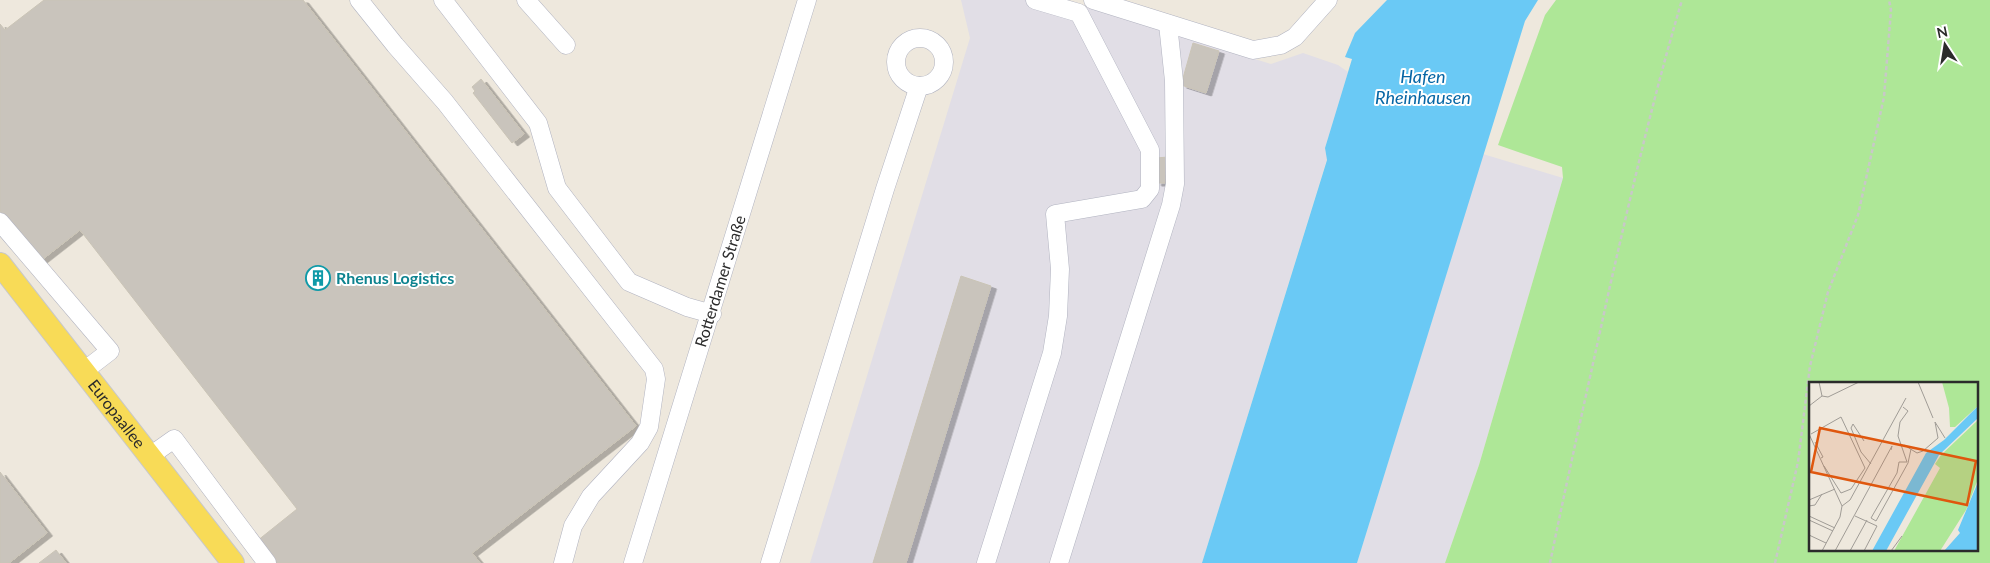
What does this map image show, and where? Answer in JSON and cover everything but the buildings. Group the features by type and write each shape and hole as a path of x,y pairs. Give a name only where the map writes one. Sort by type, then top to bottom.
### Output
{"main road":[{"name":"Europaallee","path":"0,264 233,563"}],"street":[{"path":"359,0 445,102 654,369 656,379 649,426 640,443 590,496 573,526 564,558"},
{"path":"443,0 538,123 557,188 629,282 687,307 712,314"},
{"path":"526,0 566,45"},
{"name":"Rotterdamer Straße","path":"634,563 807,0"},
{"path":"986,563 1052,353 1058,316 1060,269 1055,214 1142,199 1150,189 1150,150 1079,13 1035,0"},
{"path":"1093,0 1253,50 1281,46 1295,37 1328,0"},
{"path":"1059,563 1175,184 1174,81 1168,24"},
{"path":"770,563 885,189 919,86"},
{"path":"0,222 110,351 84,371"},
{"path":"150,456 174,439 267,563"}],"path":[{"path":"1550,563 1632,190 1659,77 1682,0"},
{"path":"1775,563 1798,462 1810,366 1828,292 1858,215 1884,97 1891,10 1889,0"}],"shaded area":[{"path":"961,0 1063,0 1271,64 1303,53 1338,65 1348,72 1325,148 1327,159 1202,563 810,563 970,38"},
{"path":"1483,154 1563,178 1479,465 1445,563 1357,563"}],"green space":[{"path":"1556,0 1990,0 1990,563 1445,563 1479,465 1563,178 1562,167 1498,145 1545,15"}],"water":[{"name":"Hafen Rheinhausen","path":"1387,0 1538,0 1525,21 1357,563 1202,563 1327,160 1325,148 1352,59 1345,57 1355,33"}],"place":[{"name":"Rhenus Logistics","path":"318,278"}]}
